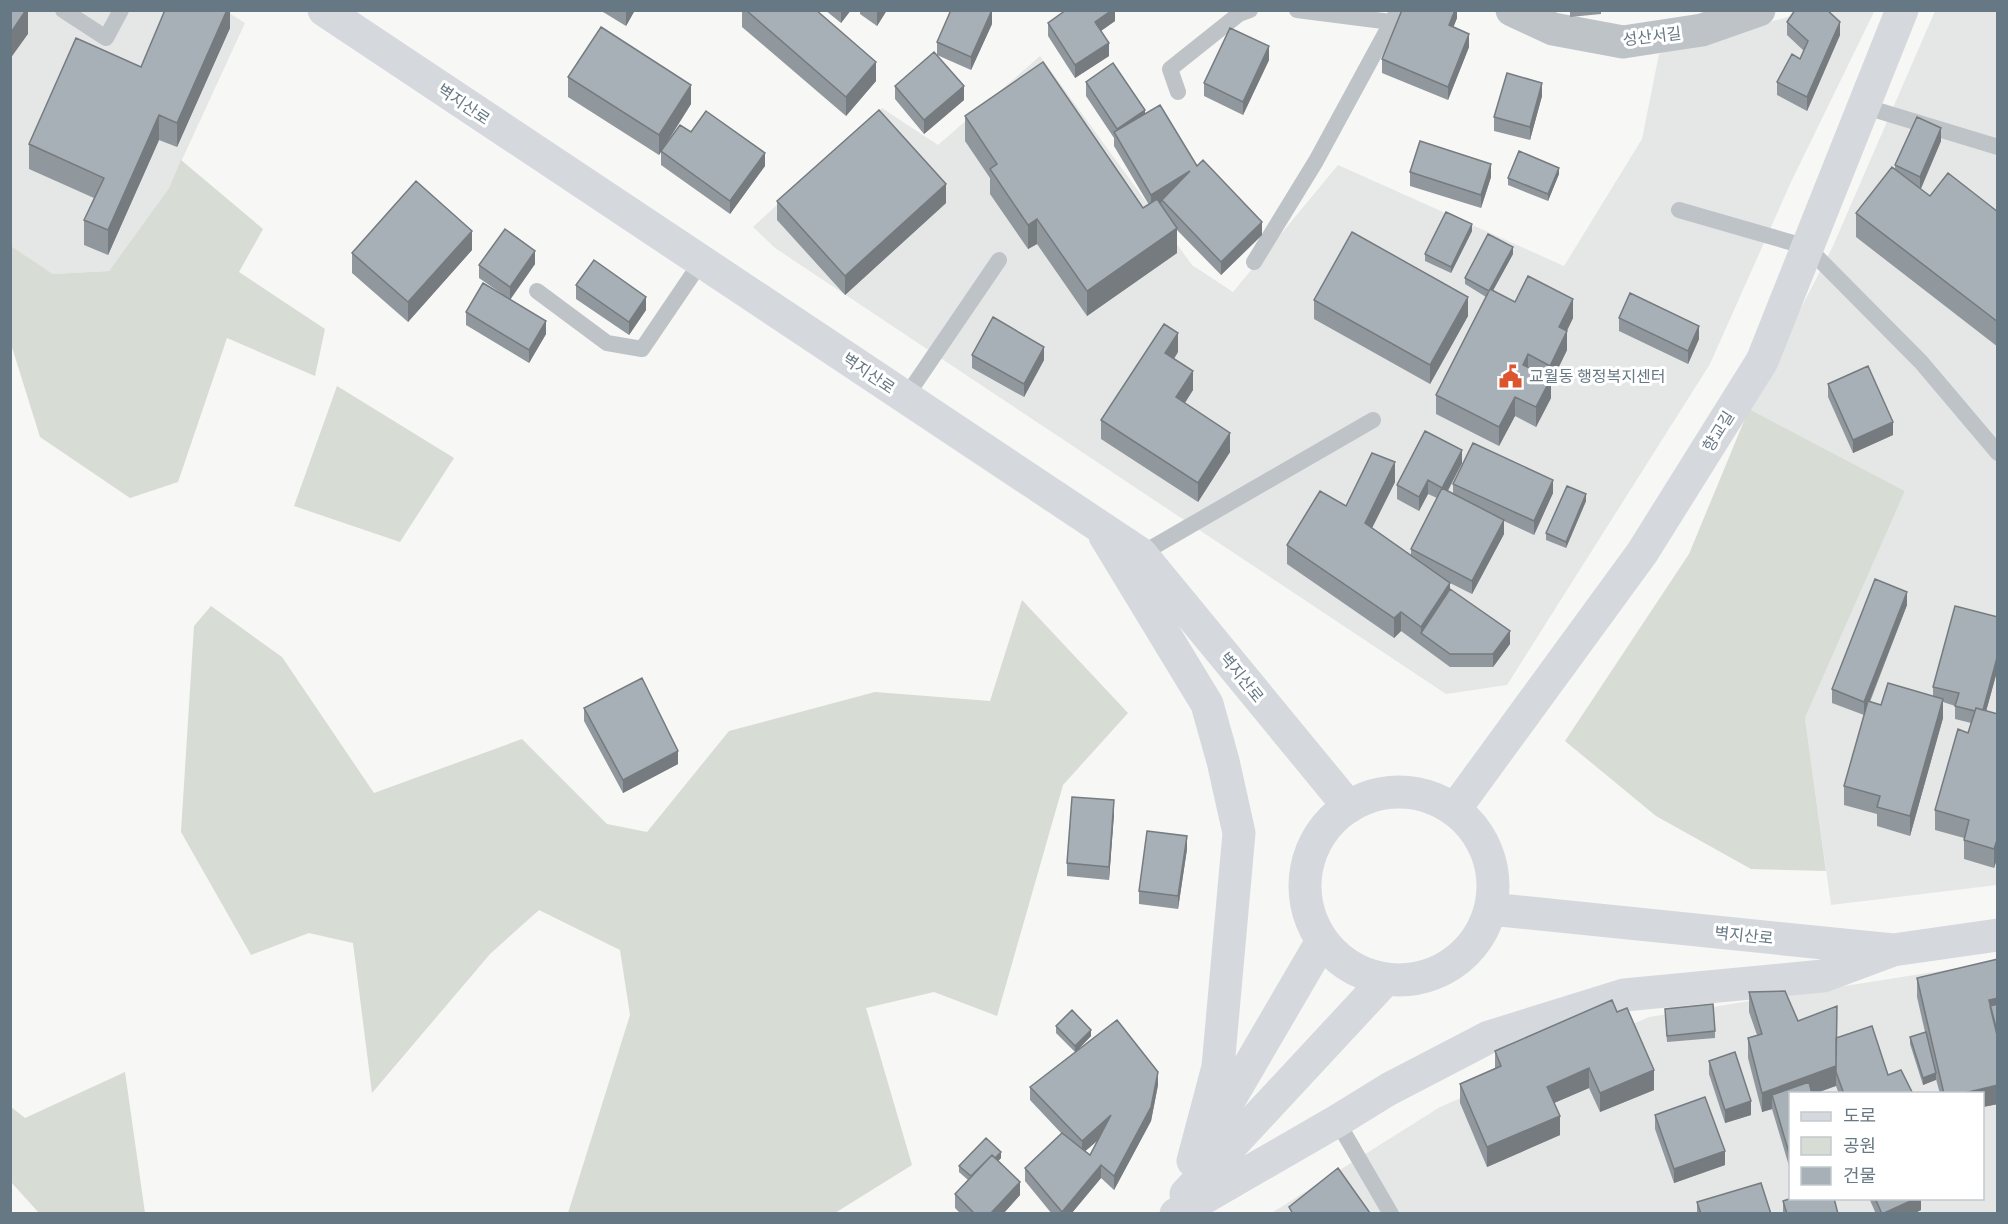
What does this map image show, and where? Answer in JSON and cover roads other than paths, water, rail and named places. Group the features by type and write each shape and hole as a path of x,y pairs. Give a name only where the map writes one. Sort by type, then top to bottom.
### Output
{"street":[{"name":"벽지산로","path":"324,10 1141,554 1349,807"},
{"name":"성산서길","path":"1512,10 1553,28 1623,42 1702,30 1759,10"},
{"name":"향교길","path":"1455,809 1642,553 1762,361 1902,10"},
{"path":"1099,526 1207,705 1239,833 1218,1067 1193,1161"},
{"path":"1397,791 1428,795 1455,809 1477,831 1490,859 1494,889 1487,921 1471,948 1447,968 1417,980 1385,980 1355,971 1330,952 1312,926 1304,894 1307,863 1320,834 1340,811 1367,796 1397,791"},
{"name":"벽지산로","path":"1490,909 1893,950 1998,934"},
{"path":"1166,1214 1193,1161 1322,941"},
{"path":"1176,1214 1389,1089 1489,1037 1624,995 1823,976 1893,950"},
{"path":"1166,1214 1385,980"}],"lane":[{"path":"63,10 106,38 121,10"},
{"path":"1178,92 1170,69 1239,14 1250,10"},
{"path":"1254,262 1317,161 1394,16 1297,10"},
{"path":"1863,106 1998,147"},
{"path":"1679,210 1808,247 1921,363 1998,453"},
{"path":"905,398 999,260"},
{"path":"537,291 607,343 642,349 701,262"},
{"path":"1141,554 1373,420"},
{"path":"1337,1121 1391,1214"}],"place":[{"name":"교월동 행정복지센터","path":"1511,376"}]}
